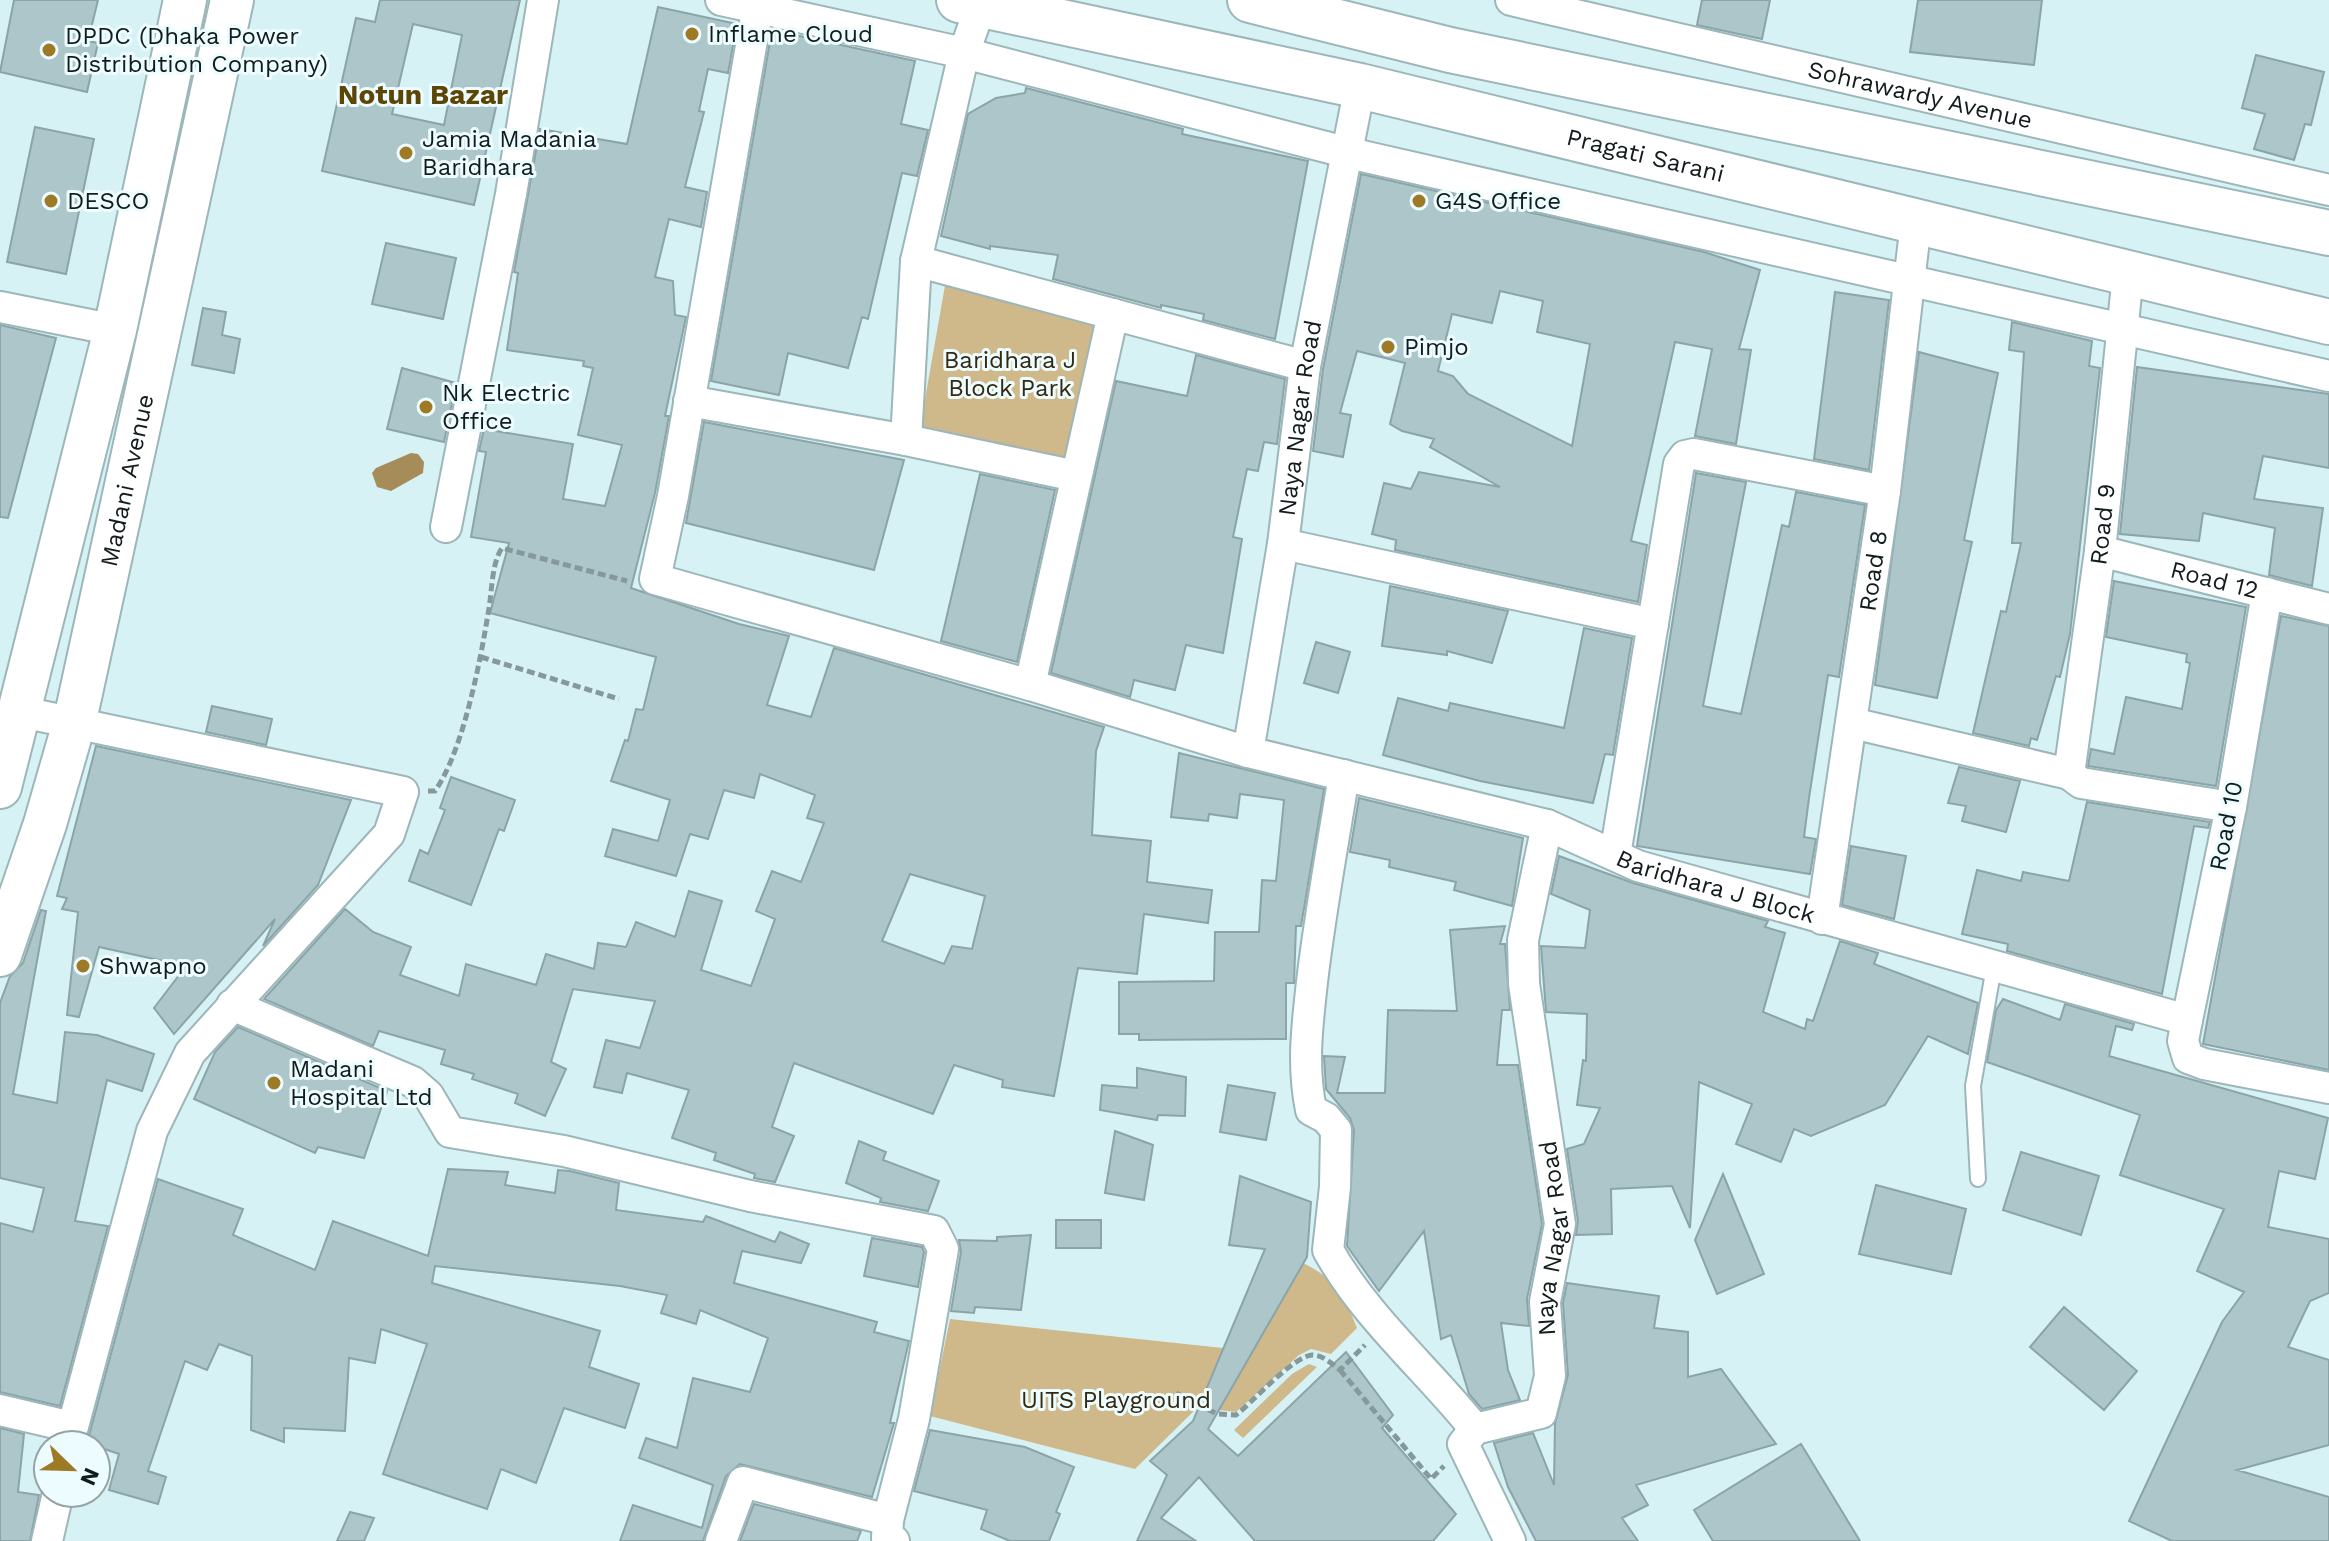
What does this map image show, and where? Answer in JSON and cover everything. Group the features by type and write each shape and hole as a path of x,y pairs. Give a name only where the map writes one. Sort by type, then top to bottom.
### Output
{"main road":[{"name":"Madani Avenue","path":"4,764 22,712 115,330 185,0"},
{"name":"Madani Avenue","path":"0,955 45,824 75,720 232,0"},
{"path":"1250,0 1456,51 2329,233"},
{"name":"Pragati Sarani","path":"970,2 1360,86 2329,322"},
{"path":"1444,107 1456,51"},
{"path":"169,77 213,86"}],"street":[{"path":"446,527 508,209 543,0"},
{"path":"721,0 759,4 964,53 1349,153 2329,376"},
{"name":"Sohrawardy Avenue","path":"1511,0 2329,190"},
{"path":"906,440 916,261 964,53 970,2"},
{"path":"655,579 759,4"},
{"name":"Naya Nagar Road","path":"1248,752 1283,544 1305,366 1360,86"},
{"name":"Road 8","path":"1822,919 1885,491 1916,222"},
{"path":"916,261 1305,366"},
{"name":"Road 9","path":"2069,774 2100,551 2128,274"},
{"path":"0,307 115,330"},
{"path":"1030,685 1113,314"},
{"path":"689,401 906,440 1076,476"},
{"path":"1615,855 1679,464 1685,456 1694,454 1885,491"},
{"path":"1283,544 1653,624"},
{"name":"Road 12","path":"2100,551 2329,609"},
{"name":"Baridhara J Block","path":"655,579 1030,685 1248,752 1547,825 1638,866 2187,1020"},
{"name":"Road 10","path":"2267,593 2231,807 2183,1041 2188,1058 2329,1088"},
{"path":"22,712 75,720 403,792 389,834 190,1053 152,1131 72,1429"},
{"path":"1852,723 2069,774 2081,783 2231,807"},
{"path":"1344,775 1316,942 1304,1043 1305,1080 1311,1110 1326,1118 1336,1130 1335,1187 1328,1250 1383,1327 1440,1385 1469,1437 1510,1541"},
{"name":"Naya Nagar Road","path":"1469,1437 1541,1413 1550,1376 1545,1302 1560,1224 1524,984 1523,940 1547,825"},
{"path":"232,1005 413,1082 428,1095 450,1132 564,1151 750,1196 934,1231 943,1249 891,1531 743,1482 721,1541"},
{"path":"0,1410 51,1429"},
{"path":"47,1541 54,1509"}],"lane":[{"path":"1978,1179 1973,1086 1994,967"}],"path":[{"path":"403,792 435,791 443,780 481,657 502,548 643,586 655,579"},
{"path":"481,657 619,699"},
{"path":"1340,1370 1383,1327"},
{"path":"1176,1393 1226,1417 1236,1415 1297,1361 1311,1355 1327,1360 1340,1370 1431,1479 1469,1437"}],"green space":[{"name":"Baridhara J Block Park","path":"946,280 1105,315 1067,471 919,433"},
{"path":"1303,1263 1324,1275 1338,1289 1357,1328 1331,1354 1311,1349 1299,1355 1236,1412 1219,1410"},
{"name":"UITS Playground","path":"950,1319 1223,1348 1199,1406 1135,1469 930,1416"},
{"path":"1309,1364 1317,1367 1243,1438 1234,1430 1292,1374"}],"shaded area":[{"path":"411,453 418,454 424,462 423,473 391,491 377,487 372,473 376,468"}],"building":[{"name":"DPDC (Dhaka Power Distribution Company)","path":"14,0 98,0 88,41 98,43 87,92 0,72"},
{"path":"380,0 520,0 474,205 322,171 356,18 375,22","holes":["413,24 462,35 444,125 392,114"]},
{"path":"1702,0 1770,0 1762,39 1697,25"},
{"path":"1918,0 2042,0 2034,65 1910,52"},
{"path":"658,7 737,24 728,73 708,69 699,111 704,112 685,187 707,192 701,227 669,219 655,277 673,281 675,315 686,317 665,416 669,416 655,493 631,588 739,624 789,636 767,705 811,717 834,648 1104,727 1096,751 1092,835 1151,841 1147,882 1212,890 1208,923 1144,914 1137,974 1078,968 1054,1096 1002,1087 1003,1080 954,1065 933,1114 794,1063 772,1127 794,1136 775,1182 754,1178 755,1174 714,1160 716,1153 672,1138 689,1090 627,1073 622,1093 594,1087 606,1040 640,1048 655,1001 573,989 551,1062 566,1069 545,1116 515,1103 518,1094 472,1079 474,1074 441,1064 445,1050 379,1031 373,1046 264,999 345,909 373,932 411,947 400,975 459,996 466,964 536,985 546,954 594,969 598,943 626,947 636,922 675,937 689,891 722,901 701,970 751,986 775,919 756,911 772,871 801,882 824,823 807,818 815,795 760,774 754,798 724,790 708,839 690,834 676,876 605,856 613,829 658,841 670,800 611,781 625,740 628,741 636,709 643,710 656,657 490,613 509,543 471,537 486,452 479,451 484,429 573,444 563,499 605,506 622,445 578,435 593,368 583,366 584,361 507,350 518,273 514,272 540,129 627,144","holes":["910,874 985,896 972,949 952,946 944,964 882,941"]},
{"path":"772,30 915,61 901,124 928,130 917,176 902,173 868,319 862,317 848,368 788,353 779,395 711,381"},
{"path":"2256,55 2324,72 2311,125 2305,124 2294,160 2254,149 2265,114 2242,108"},
{"path":"1026,88 1183,129 1182,134 1308,161 1275,339 1203,320 1204,314 1161,305 1161,308 1053,279 1058,255 990,246 990,249 941,236 968,114 996,98 1025,93"},
{"name":"DESCO","path":"35,127 94,139 66,274 7,262"},
{"path":"1361,174 1704,252 1760,270 1739,349 1751,350 1736,444 1695,436 1712,349 1675,342 1631,541 1647,545 1638,602 1395,550 1396,540 1372,534 1384,483 1411,489 1419,472 1500,487 1430,447 1434,439 1402,431 1390,424 1405,363 1357,351 1340,413 1351,415 1343,457 1313,451 1323,369","holes":["1500,291 1543,301 1537,332 1590,344 1572,446 1468,394 1453,376 1438,371 1452,314 1492,323"]},
{"path":"386,243 456,258 443,319 372,304"},
{"path":"1835,292 1889,300 1869,470 1814,459"},
{"path":"203,308 226,312 222,335 240,339 234,373 192,365"},
{"path":"2012,322 2092,341 2089,366 2100,368 2070,634 2060,677 2056,676 2037,740 2031,738 2029,746 1973,733 2001,611 2006,612 2021,543 2012,543 2024,352 2009,350"},
{"path":"0,325 56,338 8,518 0,517"},
{"path":"1919,352 1998,373 1964,540 1972,542 1937,698 1875,685"},
{"path":"1196,355 1285,379 1277,444 1264,442 1258,471 1247,469 1233,537 1242,539 1223,653 1186,645 1175,690 1134,680 1130,697 1051,673 1116,381 1187,396"},
{"path":"2137,367 2329,394 2329,468 2263,456 2254,499 2323,508 2312,586 2269,575 2275,528 2203,513 2199,541 2120,534"},
{"name":"Nk Electric Office","path":"402,368 456,383 444,442 387,429"},
{"path":"704,422 904,460 874,570 686,523"},
{"path":"1696,473 1746,482 1703,706 1741,714 1782,525 1789,527 1796,492 1865,505 1839,677 1828,675 1809,798 1804,837 1816,839 1810,874 1637,846"},
{"path":"980,474 1055,490 1017,662 941,641"},
{"path":"2114,581 2246,607 2216,786 2088,766 2091,749 2114,754 2126,697 2182,709 2190,663 2186,662 2187,654 2106,637"},
{"path":"1390,586 1508,611 1492,663 1447,651 1447,655 1382,646"},
{"path":"2281,616 2329,626 2329,1070 2203,1044"},
{"path":"1584,628 1632,638 1613,755 1605,754 1593,803 1480,781 1383,755 1398,698 1448,711 1450,703 1564,728"},
{"path":"1316,642 1350,652 1338,693 1304,683"},
{"path":"212,706 272,719 266,745 206,732"},
{"path":"96,746 351,800 318,885 263,946 275,919 174,1034 154,1008 186,966 99,947 79,1017 67,1015 78,912 62,909 67,898 57,896"},
{"path":"1179,753 1324,789 1301,926 1296,926 1294,983 1286,983 1286,1039 1139,1040 1139,1034 1119,1034 1119,982 1214,981 1215,932 1259,932 1262,880 1276,881 1284,800 1240,794 1237,818 1209,814 1208,821 1171,817"},
{"path":"1959,767 2020,781 2006,832 1962,821 1966,806 1948,803"},
{"path":"451,777 515,800 504,831 499,829 471,905 409,881 420,850 428,854 445,810 440,808"},
{"path":"1359,798 1523,838 1512,906 1454,890 1456,882 1389,867 1390,860 1350,852"},
{"path":"2087,802 2210,822 2208,828 2194,826 2162,994 2007,951 2008,944 1962,934 1977,870 2021,881 2023,872 2069,881"},
{"path":"1851,846 1906,856 1894,919 1842,905"},
{"path":"1559,856 1633,883 1768,921 1765,927 1785,933 1763,1012 1805,1029 1807,1019 1813,1021 1840,941 1878,953 1874,964 1978,1003 1968,1054 1928,1036 1885,1105 1811,1136 1794,1129 1781,1162 1736,1144 1752,1104 1699,1082 1690,1228 1672,1186 1611,1189 1612,1234 1576,1235 1578,1221 1567,1149 1584,1144 1600,1108 1577,1105 1583,1060 1586,1061 1587,1014 1546,1012 1541,946 1585,948 1590,910 1551,894"},
{"path":"41,910 46,911 13,1094 57,1103 65,1032 97,1035 154,1054 142,1091 107,1080 75,1221 108,1226 60,1406 0,1392 0,1223 33,1232 44,1188 0,1178 0,1003 10,976 23,963"},
{"path":"1505,926 1500,944 1505,944 1510,1010 1502,1010 1497,1065 1518,1065 1542,1224 1527,1299 1529,1326 1501,1323 1508,1370 1520,1400 1482,1409 1469,1394 1451,1335 1441,1339 1424,1231 1379,1291 1347,1246 1354,1130 1350,1118 1326,1089 1324,1056 1345,1057 1337,1093 1385,1093 1388,1010 1457,1011 1450,930"},
{"path":"2003,999 2060,1020 2065,1004 2134,1024 2132,1030 2116,1026 2109,1056 2328,1118 2315,1179 2279,1171 2268,1227 2329,1239 2329,1293 2310,1301 2288,1347 2329,1360 2329,1445 2237,1470 2329,1497 2329,1541 2172,1541 2129,1521 2222,1322 2244,1292 2197,1271 2224,1209 2120,1175 2140,1115 1987,1062 1996,1010"},
{"name":"Madani Hospital Ltd","path":"238,1027 387,1091 364,1158 318,1147 315,1153 194,1099 215,1052"},
{"path":"1137,1068 1186,1077 1185,1116 1158,1115 1157,1120 1100,1110 1102,1085 1137,1088"},
{"path":"1228,1085 1275,1093 1266,1140 1220,1132"},
{"path":"1115,1131 1153,1145 1144,1200 1105,1193"},
{"path":"859,1141 886,1152 883,1160 939,1181 928,1211 880,1202 881,1198 846,1183"},
{"path":"2021,1152 2099,1176 2081,1235 2003,1210"},
{"path":"448,1169 508,1172 505,1185 555,1193 558,1170 570,1171 619,1183 616,1210 703,1222 706,1216 775,1242 780,1232 809,1244 801,1263 742,1251 734,1283 877,1322 874,1332 909,1341 890,1423 894,1423 872,1497 740,1464 726,1476 703,1541 620,1541 633,1505 702,1528 713,1485 639,1458 646,1438 677,1448 693,1378 750,1392 768,1338 700,1310 696,1324 661,1313 667,1295 620,1286 435,1266 432,1283 600,1331 589,1367 639,1384 625,1428 564,1408 536,1483 501,1469 487,1509 383,1474 427,1344 381,1329 375,1363 349,1358 345,1431 284,1428 284,1442 251,1430 252,1356 219,1344 207,1370 185,1361 148,1471 166,1477 158,1504 112,1491 119,1454 112,1452 112,1429 91,1429 158,1179 243,1209 233,1235 315,1270 333,1221 428,1256"},
{"path":"1723,1174 1764,1274 1717,1294 1695,1240"},
{"path":"1240,1176 1311,1202 1307,1257 1208,1429 1238,1456 1346,1352 1393,1415 1382,1428 1456,1514 1433,1541 1255,1541 1199,1477 1161,1518 1196,1541 1137,1541 1167,1475 1150,1461 1193,1421 1265,1249 1229,1245"},
{"path":"1876,1185 1966,1209 1951,1274 1859,1254"},
{"path":"1056,1220 1101,1220 1101,1248 1056,1248"},
{"path":"1031,1235 1021,1310 975,1307 974,1313 951,1311 961,1252 959,1240 997,1241 997,1237"},
{"path":"872,1238 922,1247 924,1252 918,1287 864,1276"},
{"path":"1567,1283 1659,1296 1654,1328 1688,1332 1688,1377 1721,1369 1776,1444 1636,1485 1648,1505 1622,1518 1638,1541 1536,1541 1508,1487 1494,1443 1533,1433 1554,1485 1555,1423 1568,1375 1563,1303"},
{"path":"2064,1307 2137,1371 2104,1410 2030,1347"},
{"path":"0,1428 24,1434 18,1492 32,1494 32,1509 36,1509 30,1541 0,1541"},
{"path":"930,1430 1025,1447 1074,1467 1056,1512 1060,1514 1049,1541 1010,1541 981,1529 987,1510 914,1491"},
{"path":"1801,1444 1860,1541 1713,1541 1694,1510"},
{"path":"754,1504 861,1531 857,1541 740,1541"},
{"path":"350,1512 374,1518 364,1541 337,1541"}],"place":[{"name":"Inflame Cloud","path":"692,34"},
{"name":"DPDC (Dhaka Power Distribution Company)","path":"49,50"},
{"name":"Jamia Madania Baridhara","path":"406,153"},
{"name":"DESCO","path":"51,201"},
{"name":"G4S Office","path":"1419,201"},
{"name":"Pimjo","path":"1388,347"},
{"name":"Nk Electric Office","path":"426,407"},
{"name":"Shwapno","path":"83,966"},
{"name":"Madani Hospital Ltd","path":"274,1083"}],"district":[{"name":"Notun Bazar","path":"423,94"}]}
